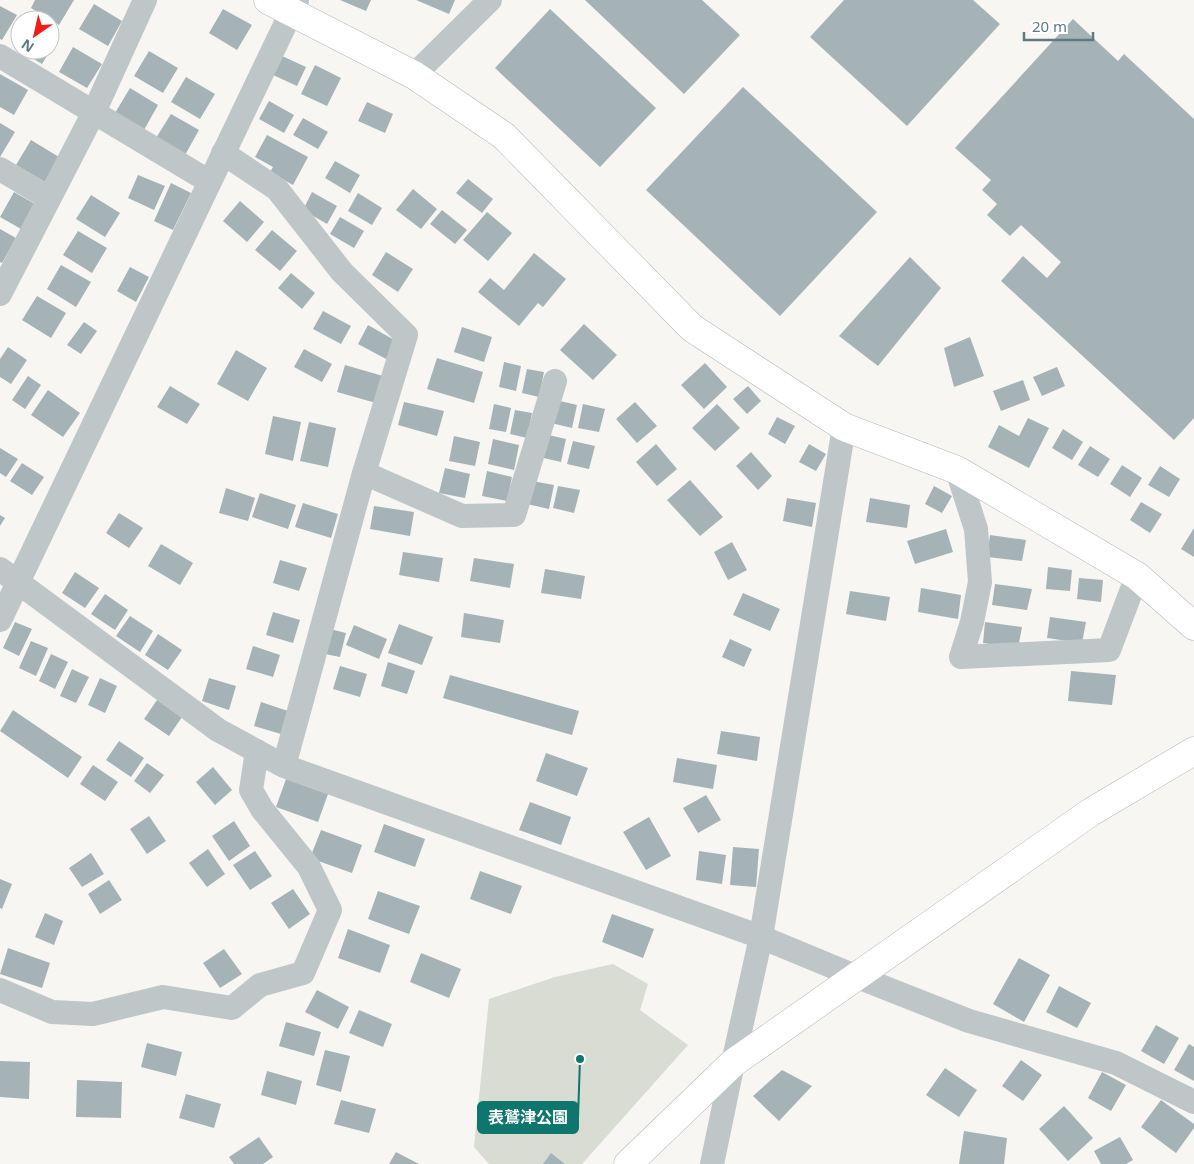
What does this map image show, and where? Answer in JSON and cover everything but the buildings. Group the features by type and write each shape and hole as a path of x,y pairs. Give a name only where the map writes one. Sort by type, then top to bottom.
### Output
{"street":[{"path":"2,285 94,112 145,0"},
{"path":"414,75 490,0"},
{"path":"0,620 9,576 210,182 286,4 414,75 504,136 692,328 844,427 957,470 1137,576 1194,626"},
{"path":"0,56 210,182"},
{"path":"223,152 277,189 342,272 406,335 364,473 284,766"},
{"path":"0,169 49,198"},
{"path":"364,473 462,516 514,515 555,381"},
{"path":"712,1164 762,937 844,427"},
{"path":"957,470 976,529 980,582 972,622 961,657 1109,650 1137,576"},
{"path":"9,576 218,730 284,766 762,937 969,1021 1116,1063 1194,1102"},
{"path":"0,990 52,1012 93,1014 163,998 232,1008 260,985 303,973 330,910 309,867 262,809 251,790 257,751"},
{"path":"628,1164 733,1063 1092,812 1194,751"}],"shaded area":[{"path":"613,964 648,984 640,1010 688,1045 582,1164 489,1164 474,1147 489,999 555,977"}],"place":[{"name":"表鷲津公園","path":"580,1059"}]}
